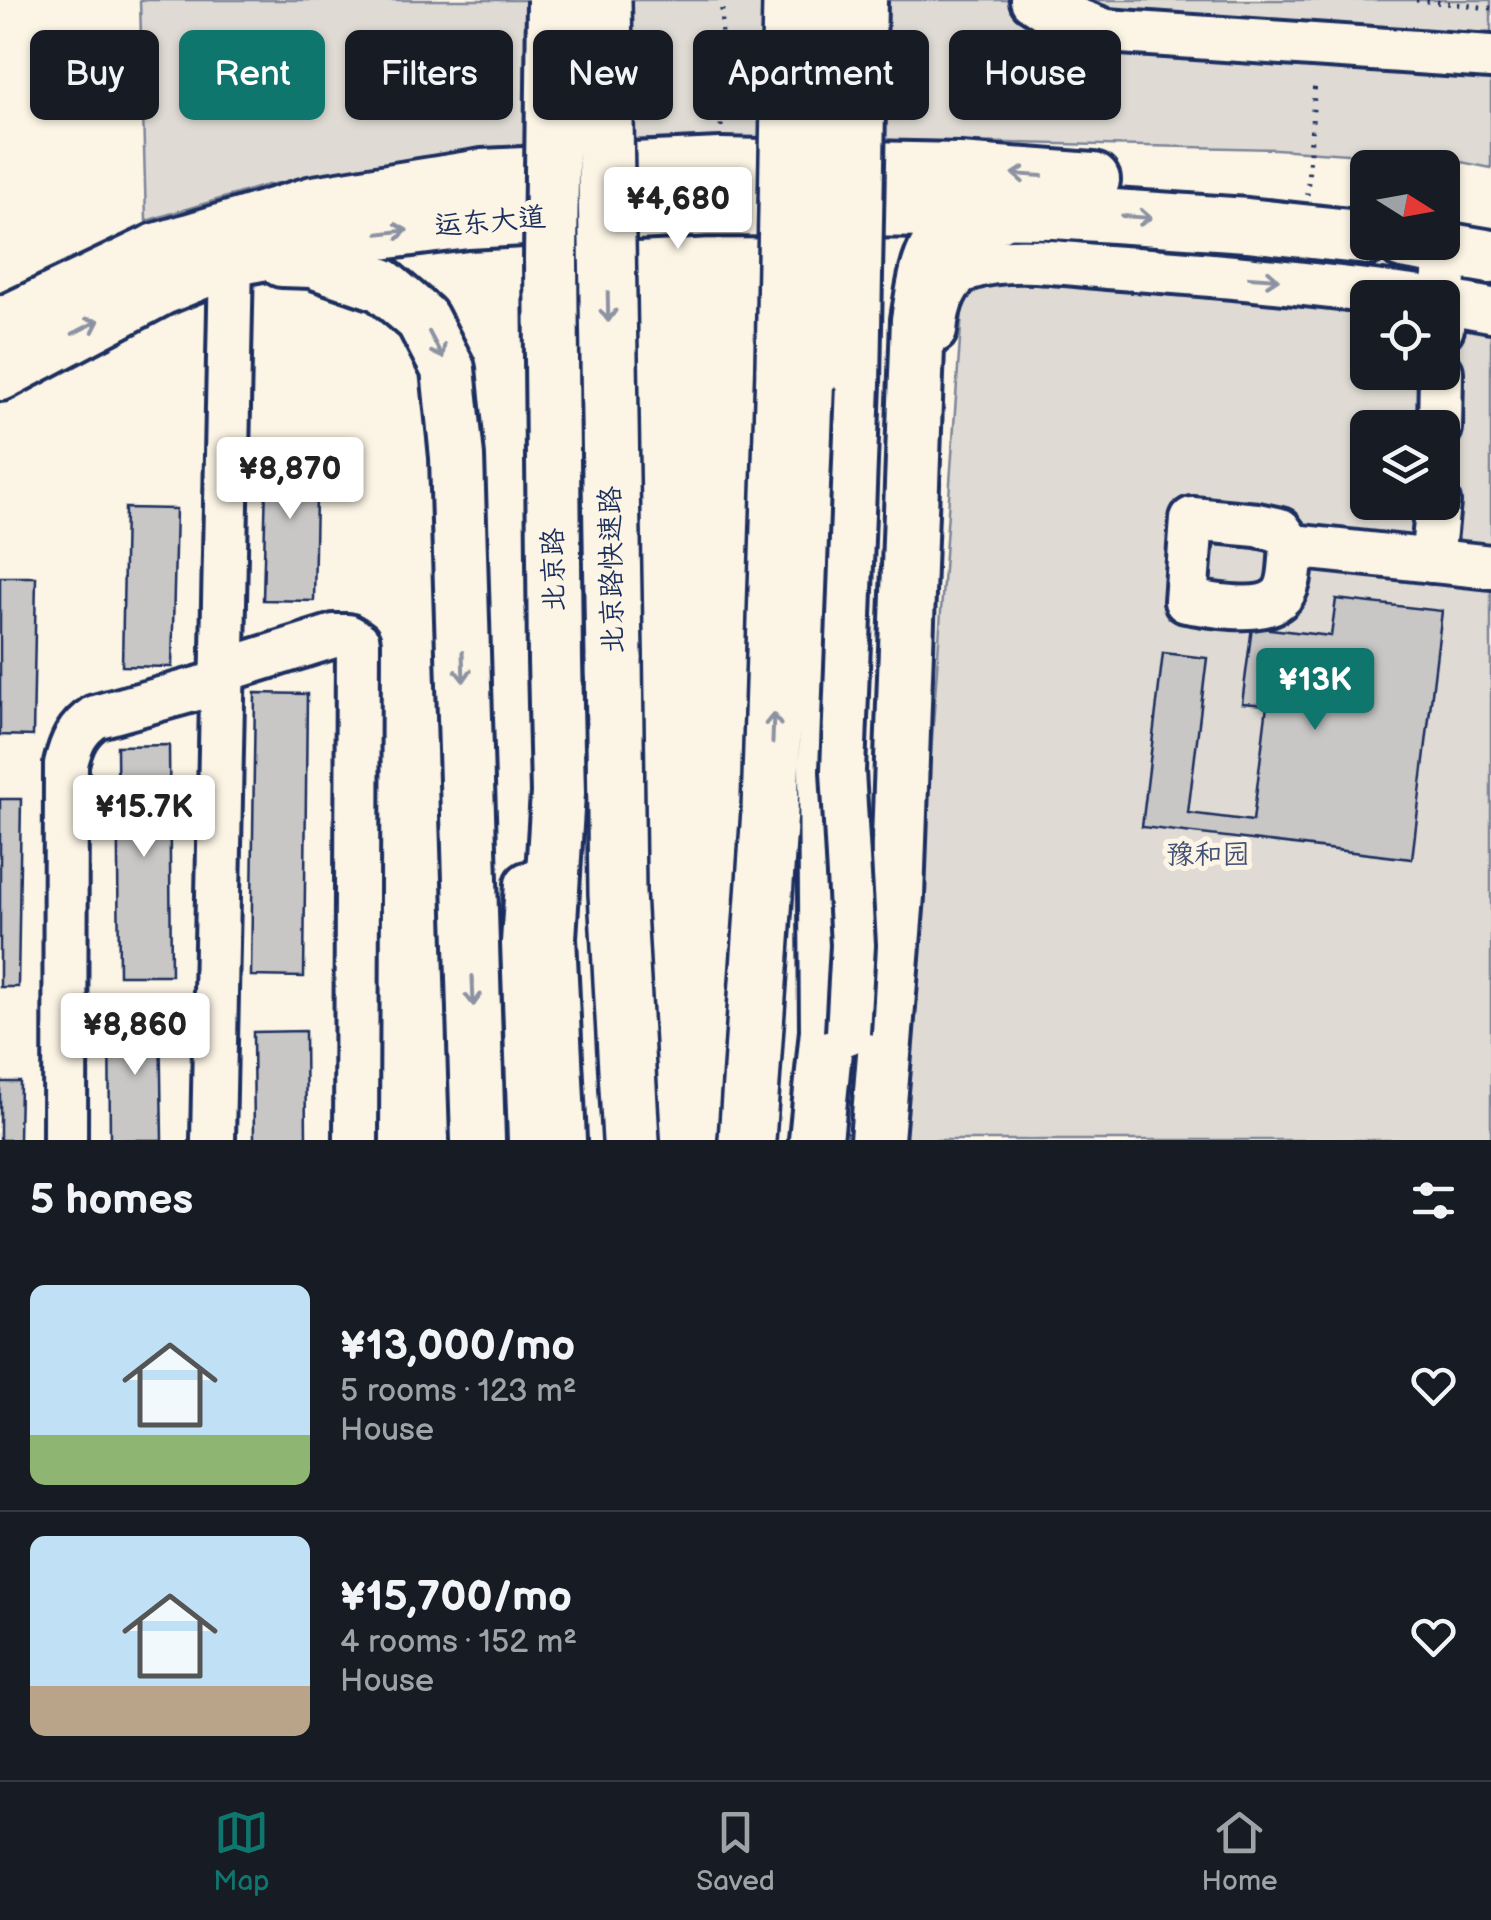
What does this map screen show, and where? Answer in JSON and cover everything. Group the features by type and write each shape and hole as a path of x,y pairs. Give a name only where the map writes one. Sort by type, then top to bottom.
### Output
{"highway":[{"name":"北京路快速路","path":"603,0 618,893 632,1140"},
{"path":"747,1140 808,365 791,0"},
{"path":"604,1140 598,984 616,772"},
{"path":"768,1140 773,1016 770,811"}],"main road":[{"name":"北京路","path":"554,0 543,662 558,793 549,938 559,1140"},
{"path":"816,1140 826,1031 825,763 808,365 837,0"},
{"name":"运东大道","path":"0,325 157,250 314,204 482,176 721,165 959,170 1224,190 1350,207"},
{"name":"运东大道","path":"0,374 160,289 231,260 341,238 486,221 710,210 1054,212 1350,236"},
{"path":"877,1140 896,896 912,414 918,320 927,266 946,234 970,218 1054,212"},
{"path":"231,260 312,260 382,285 422,319 448,369 457,457 478,1140"}],"lane":[{"path":"530,0 543,662 522,943 530,1140"},
{"path":"841,1140 853,945 843,771 856,422 864,0"},
{"path":"1032,0 1106,31 1491,57"},
{"path":"213,1140 231,260"},
{"path":"893,1140 916,782 929,400 937,310 950,282 968,268 1035,262 1278,279 1350,289"},
{"path":"1460,304 1491,310"},
{"path":"1432,561 1436,520"},
{"path":"1292,546 1491,567"},
{"path":"65,1140 66,764 71,743 82,726 95,717 334,636 348,636 358,642 356,1140"}],"path":[{"path":"721,165 722,0"},
{"path":"1416,0 1491,8"},
{"path":"1307,201 1318,43"}],"green space":[{"path":"140,0 1491,0 1491,168 1460,162 1460,150 1350,150 1350,154 1276,149 708,137 528,144 267,185 146,221 143,120 159,120 159,30 141,30"},
{"name":"豫和园","path":"1022,281 1207,289 1350,308 1350,390 1460,390 1460,322 1491,327 1491,1140 904,1140 964,283"}],"building":[{"path":"267,442 317,443 314,601 263,600"},
{"path":"125,508 176,509 172,667 122,666"},
{"path":"0,577 36,577 33,736 0,735"},
{"path":"1336,599 1442,611 1412,859 1142,827 1163,653 1207,658 1188,813 1253,821 1267,705 1242,703 1252,627 1331,636"},
{"path":"255,693 307,694 304,977 251,976"},
{"path":"169,745 171,975 119,975 117,746"},
{"path":"0,799 21,799 18,987 0,987"},
{"path":"109,1015 160,1015 162,1140 110,1140"},
{"path":"305,1031 306,1140 254,1140 253,1032"},
{"path":"0,1082 20,1082 19,1140 0,1140"}]}
